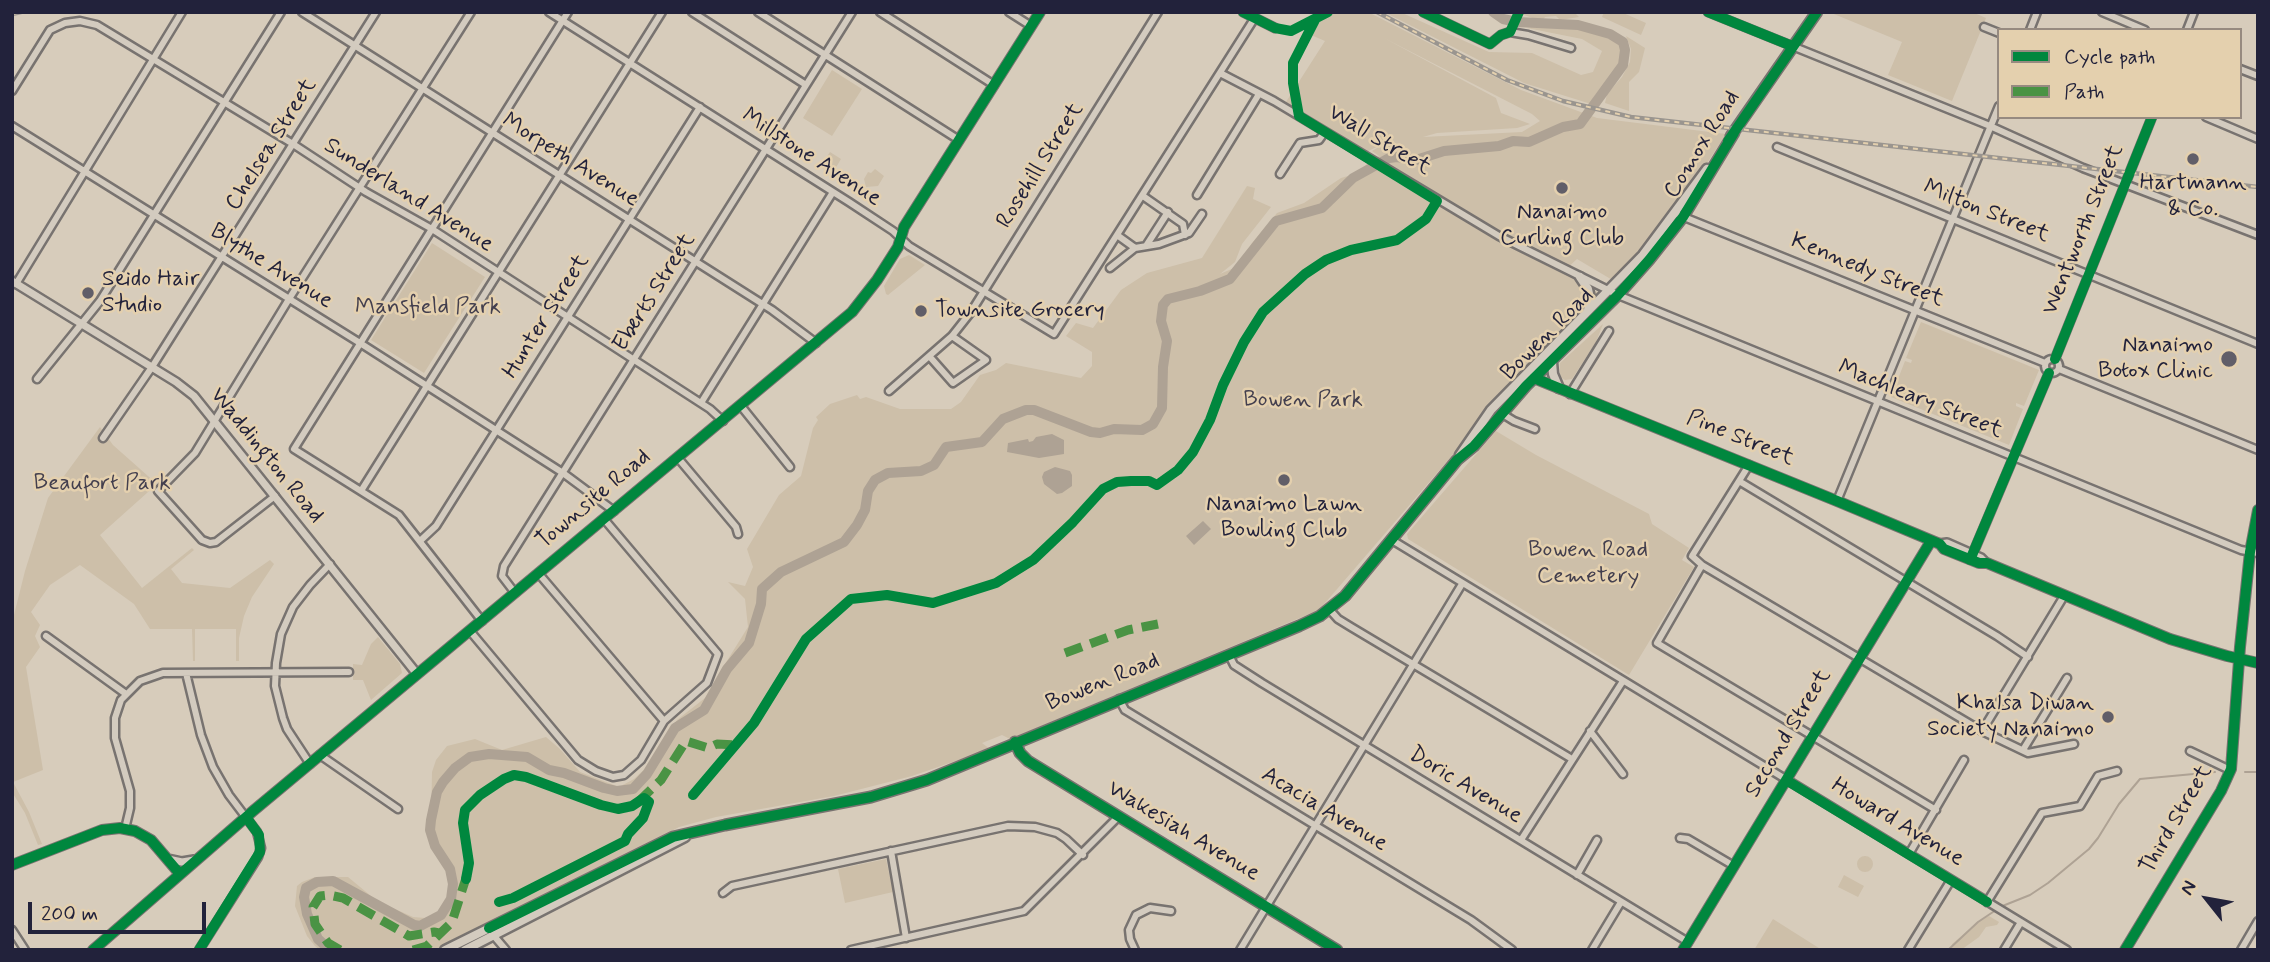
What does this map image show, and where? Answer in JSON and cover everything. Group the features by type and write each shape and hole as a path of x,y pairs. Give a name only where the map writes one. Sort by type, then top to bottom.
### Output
{"main road":[{"name":"Comox Road","path":"1614,293 1660,247 1679,214 1816,12"},
{"path":"1580,278 1588,289 1590,298 1587,313"},
{"name":"Bowen Road","path":"1457,460 1491,410 1524,374 1587,313 1614,293"},
{"name":"Bowen Road","path":"445,950 673,837 871,797 927,780 1299,626 1329,609 1345,596 1457,460 1474,446 1501,413 1552,362 1614,293"},
{"path":"1552,362 1553,374 1559,388"},
{"name":"Wakesiah Avenue","path":"1015,742 1028,761 1337,950"},
{"name":"Bowen Road","path":"465,950 691,834"}],"street":[{"path":"14,282 85,172 182,12"},
{"path":"37,379 100,301 281,12"},
{"name":"Morpeth Avenue","path":"302,12 763,304 816,343"},
{"name":"Chelsea Street","path":"103,438 152,367 376,12"},
{"path":"275,496 216,542 211,543 202,540 158,491 195,453 471,12"},
{"name":"Millstone Avenue","path":"549,12 833,192 909,246 1054,334 1117,236"},
{"path":"482,621 399,515 294,449 568,12"},
{"path":"361,491 662,12"},
{"path":"692,12 806,85"},
{"path":"758,12 959,140"},
{"name":"Eberts Street","path":"515,593 504,579 503,568 852,12"},
{"path":"880,12 994,85"},
{"path":"1009,12 1031,26"},
{"name":"Townsite Road","path":"93,950 246,817 816,343 866,296 897,249 904,227 1040,12"},
{"name":"Rosehill Street","path":"889,391 952,336 984,291 1158,12"},
{"path":"1243,12 1275,28"},
{"path":"1423,12 1490,44 1510,32 1571,48"},
{"path":"1708,12 2258,236"},
{"path":"2102,12 2140,28"},
{"path":"1135,248 1117,236 1254,19"},
{"name":"Sunderland Avenue","path":"12,90 50,30 65,23 80,21 97,25 293,144 359,188 432,229 701,403 723,421"},
{"path":"1984,27 1997,32"},
{"name":"Wall Street","path":"1220,73 1299,116 1499,236 1614,293"},
{"path":"1197,195 1259,94"},
{"name":"Hunter Street","path":"420,541 436,526 700,107"},
{"path":"1837,501 1997,110"},
{"name":"Wentworth Street","path":"2055,359 2151,119"},
{"path":"2211,119 2258,139"},
{"name":"Blythe Avenue","path":"12,126 360,343 495,432 563,473 614,511"},
{"name":"Wall Street","path":"1280,173 1300,143 1319,140 1324,133"},
{"name":"Milton Street","path":"1777,147 2258,344"},
{"path":"701,403 833,192"},
{"path":"1143,196 1183,223 1185,235"},
{"path":"1146,246 1168,212"},
{"path":"1110,268 1135,248 1185,235 1191,231 1202,214"},
{"name":"Kennedy Street","path":"1679,214 2045,363"},
{"name":"Waddington Road","path":"14,282 152,367 194,397 417,674"},
{"name":"Machleary Street","path":"1614,293 2012,457 2254,553"},
{"path":"1570,394 1609,331"},
{"path":"930,356 953,383 986,360 952,336"},
{"path":"2055,359 2059,363 2059,369 2055,373 2049,373 2045,369 2045,363 2055,359"},
{"path":"2059,369 2258,450"},
{"path":"1971,557 2049,373"},
{"name":"Pine Street","path":"1524,374 1931,541 1947,543 1971,557 2170,639 2258,663"},
{"path":"741,405 790,467"},
{"path":"1501,413 1535,429"},
{"path":"678,458 736,527 738,534"},
{"path":"1749,465 1692,556 1702,565 1982,731 2028,753 2074,744"},
{"path":"1739,481 1997,635 2028,657"},
{"name":"Third Street","path":"2125,950 2221,791 2230,770 2239,659 2258,510"},
{"path":"470,631 578,760 613,777 624,775 641,760 664,721 707,683 718,654 604,519"},
{"name":"Howard Avenue","path":"1392,540 2067,950"},
{"name":"Second Street","path":"1683,950 1931,541"},
{"path":"310,764 287,729 279,705 275,673 281,634 293,607 310,584 330,564"},
{"path":"1702,565 1657,643 1936,810"},
{"path":"539,574 664,721"},
{"path":"1240,950 1462,584"},
{"path":"1982,731 2064,596"},
{"path":"1329,609 1338,619 1572,759"},
{"path":"46,636 125,694"},
{"name":"Doric Avenue","path":"1229,654 1236,667 1688,942"},
{"path":"125,829 130,808 130,791 114,728 117,710 125,694 140,681 163,673 349,672"},
{"path":"186,673 207,752 221,783 258,835 260,852 199,950"},
{"path":"2023,750 2067,678"},
{"path":"1521,841 1623,681"},
{"name":"Acacia Avenue","path":"1119,699 1125,710 1471,920 1512,950"},
{"path":"1590,731 1623,774"},
{"path":"2190,751 2230,770"},
{"path":"320,755 398,808"},
{"path":"1909,855 1964,760"},
{"path":"1987,902 2042,813 2080,806 2098,776 2117,771"},
{"path":"851,950 1024,911 1083,855 1118,817"},
{"path":"723,892 732,887 995,828 1021,826 1057,833 1083,855"},
{"path":"12,865 102,830 125,829 151,840 180,874"},
{"path":"1680,838 1688,839 1734,866"},
{"path":"1577,875 1597,840"},
{"path":"891,851 906,938"},
{"path":"168,859 181,862 197,859"},
{"path":"1908,950 1951,880"},
{"path":"1592,950 1621,902"},
{"path":"1135,950 1129,939 1129,930 1136,915 1150,908 1171,911"},
{"path":"2241,950 2258,921"},
{"path":"2004,950 2021,922"},
{"path":"12,930 25,950"},
{"path":"494,936 506,950"}],"green space":[{"name":"Bowen Park","path":"1325,12 1368,12 1521,90 1597,118 1726,134 1654,245 1614,281 1577,259 1564,271 1600,294 1556,335 1319,610 1010,739 1002,735 982,743 990,749 912,776 834,796 716,817 679,827 447,950 320,950 315,946 307,936 295,906 297,886 315,877 348,877 377,901 413,917 425,918 438,914 452,899 449,876 435,852 431,825 432,772 436,760 447,746 475,739 502,750 546,737 580,772 619,787 634,779 655,759 677,720 705,698 719,680 725,664 748,627 745,599 728,582 745,586 753,567 747,549 779,495 801,476 813,428 818,420 816,417 830,404 857,395 860,399 866,397 900,409 951,409 961,402 980,375 996,370 1006,363 1081,378 1092,366 1092,352 1066,336 1076,323 1093,328 1121,290 1147,273 1202,258 1247,186 1255,188 1253,199 1271,207 1242,244 1235,262 1220,274 1234,268 1243,260 1252,243 1277,213 1304,203 1341,178 1358,173 1379,156 1372,151 1387,142 1362,154 1284,105 1325,41 1311,35","holes":["1384,38 1532,114 1540,121 1522,132 1423,137 1437,133 1517,128 1530,124 1501,113 1496,98"]},
{"path":"1384,12 1400,12 1489,52 1532,53 1581,75 1593,72 1602,51 1582,39 1527,28 1575,28 1603,35 1619,43 1622,54 1618,69 1595,95 1591,104 1524,83"},
{"path":"1516,12 1574,12 1579,17 1560,20 1556,16 1538,20"},
{"path":"1604,12 1621,12 1646,23 1641,35 1602,17"},
{"path":"1829,12 1972,12 1986,18 1952,101 1888,75 1902,42"},
{"path":"1626,36 1645,48 1639,72 1629,82 1629,111 1605,103 1607,94 1622,77 1630,62 1631,49"},
{"path":"832,70 862,89 832,136 803,118"},
{"path":"830,152 841,159 832,174 820,167"},
{"path":"875,169 884,176 878,186 866,187 864,179 868,172 871,173"},
{"name":"Mansfield Park","path":"432,243 485,277 424,373 371,340"},
{"path":"909,255 925,265 886,294 884,286 900,259"},
{"path":"1921,322 2039,370 2024,406 2016,403 2016,406 2023,409 2009,445 1891,397 1905,361 1911,363 1912,360 1906,358"},
{"path":"1603,324 1596,342 1572,379 1565,380 1560,377 1560,363"},
{"name":"Beaufort Park","path":"100,427 113,445 157,484 100,535 142,588 192,548 194,550 171,569 182,583 230,588 270,560 274,564 252,597 244,616 239,638 239,661 236,661 236,629 195,629 193,661 192,629 150,629 134,604 80,565 50,585 31,612 40,625 35,636 40,647 26,667 43,770 13,782 42,844 38,845 25,813 12,792 14,615 48,498"},
{"name":"Bowen Road Cemetery","path":"1496,431 1649,514 1652,524 1689,548 1682,560 1694,567 1629,675 1408,539 1407,534"},
{"path":"378,637 400,664 402,673 371,700 363,680 353,680 353,664 362,665 371,644"},
{"path":"1862,856 1868,856 1873,864 1871,870 1862,872 1857,867 1857,861"},
{"path":"886,859 893,892 845,903 838,869"},
{"path":"1844,875 1864,886 1858,897 1838,887"},
{"path":"1989,916 1999,922 1997,925 1986,927 1979,937 1961,950 1951,950 1952,944"},
{"path":"1773,919 1822,950 1754,950"}],"shaded area":[{"path":"1052,434 1064,440 1064,454 1039,458 1007,452 1008,443 1028,439 1029,442 1036,437"},
{"path":"1055,467 1070,471 1072,475 1072,486 1057,494 1044,484 1042,477 1044,472"},
{"path":"1203,521 1211,529 1194,545 1186,536"}],"waterway":[{"path":"330,950 318,939 307,914 304,897 306,888 317,882 333,881 414,925 420,926 441,915 451,899 453,884 450,869 435,846 430,830 431,820 437,792 443,782 455,768 470,757 489,754 527,757 549,770 604,788 617,791 633,789 647,774 675,728 704,710 727,669 749,643 761,604 762,589 781,572 844,542 865,510 868,491 875,480 888,473 921,471 934,465 946,447 982,442 1003,419 1026,410 1034,410 1091,432 1142,430 1153,424 1162,408 1167,341 1161,321 1163,305 1168,299 1200,291 1230,279 1276,221 1322,208 1353,178 1389,158 1416,160 1444,151 1499,146 1513,141 1529,142 1563,127 1580,124 1623,65 1623,42 1610,34 1578,25 1517,22 1503,19 1493,12"},
{"path":"2000,907 2030,895 2089,849 2119,804 2140,779 2215,772"},
{"path":"2245,772 2258,772"},
{"path":"1948,950 1978,922 1996,910"}],"railway":[{"path":"12,14 21,12"},
{"path":"1377,12 1507,80 1563,101 1631,117 2258,187"}],"marked path":[{"path":"1065,653 1128,630 1158,624"},
{"path":"638,802 661,780 686,741 708,748 717,744 735,745"},
{"path":"413,950 427,946 452,922 467,875"},
{"path":"340,950 328,943 315,924 313,907 320,896 343,898 409,936 439,933"}],"cycle path":[{"path":"93,950 253,811 852,312 898,247 904,227 1040,12"},
{"path":"1243,12 1275,28 1291,31 1328,12"},
{"path":"1423,12 1490,44 1510,32 1519,12"},
{"path":"1708,12 1792,46"},
{"path":"1728,141 1817,12"},
{"path":"693,795 754,723 806,639 851,599 887,595 933,603 996,583 1033,560 1103,489 1117,482 1149,481 1157,485 1178,470 1193,452 1244,342 1263,312 1305,274 1326,260 1351,250 1397,240 1426,219 1437,201 1299,116 1293,83 1293,63 1316,18"},
{"path":"2055,359 2151,119"},
{"path":"489,928 673,837 871,797 927,780 1320,616 1345,596 1457,460 1474,446 1526,386 1618,295 1649,260 1683,217 1734,133"},
{"path":"1970,560 2049,373"},
{"path":"1534,378 1837,501 1940,544 1944,549 1979,563 1987,563 2170,639 2258,663"},
{"path":"2125,950 2221,791 2231,769 2240,647 2250,552 2258,510"},
{"path":"1683,950 1931,541"},
{"path":"1015,742 1028,761 1337,950"},
{"path":"466,879 469,863 463,823 465,810 480,795 504,779 514,775 526,777 618,809 632,806 644,798 649,802 643,818 625,841 513,898 499,902"},
{"path":"1786,780 1987,902"},
{"path":"199,950 260,852 259,835 246,817"},
{"path":"12,865 102,830 120,828 135,831 151,840 180,874"}],"place":[{"name":"Hartmann & Co.","path":"2193,159"},
{"name":"Nanaimo Curling Club","path":"1562,188"},
{"name":"Seido Hair Studio","path":"88,293"},
{"name":"Townsite Grocery","path":"921,311"},
{"name":"Nanaimo Botox Clinic","path":"2229,359"},
{"name":"Nanaimo Lawn Bowling Club","path":"1284,480"},
{"name":"Khalsa Diwan Society Nanaimo","path":"2108,717"}]}
